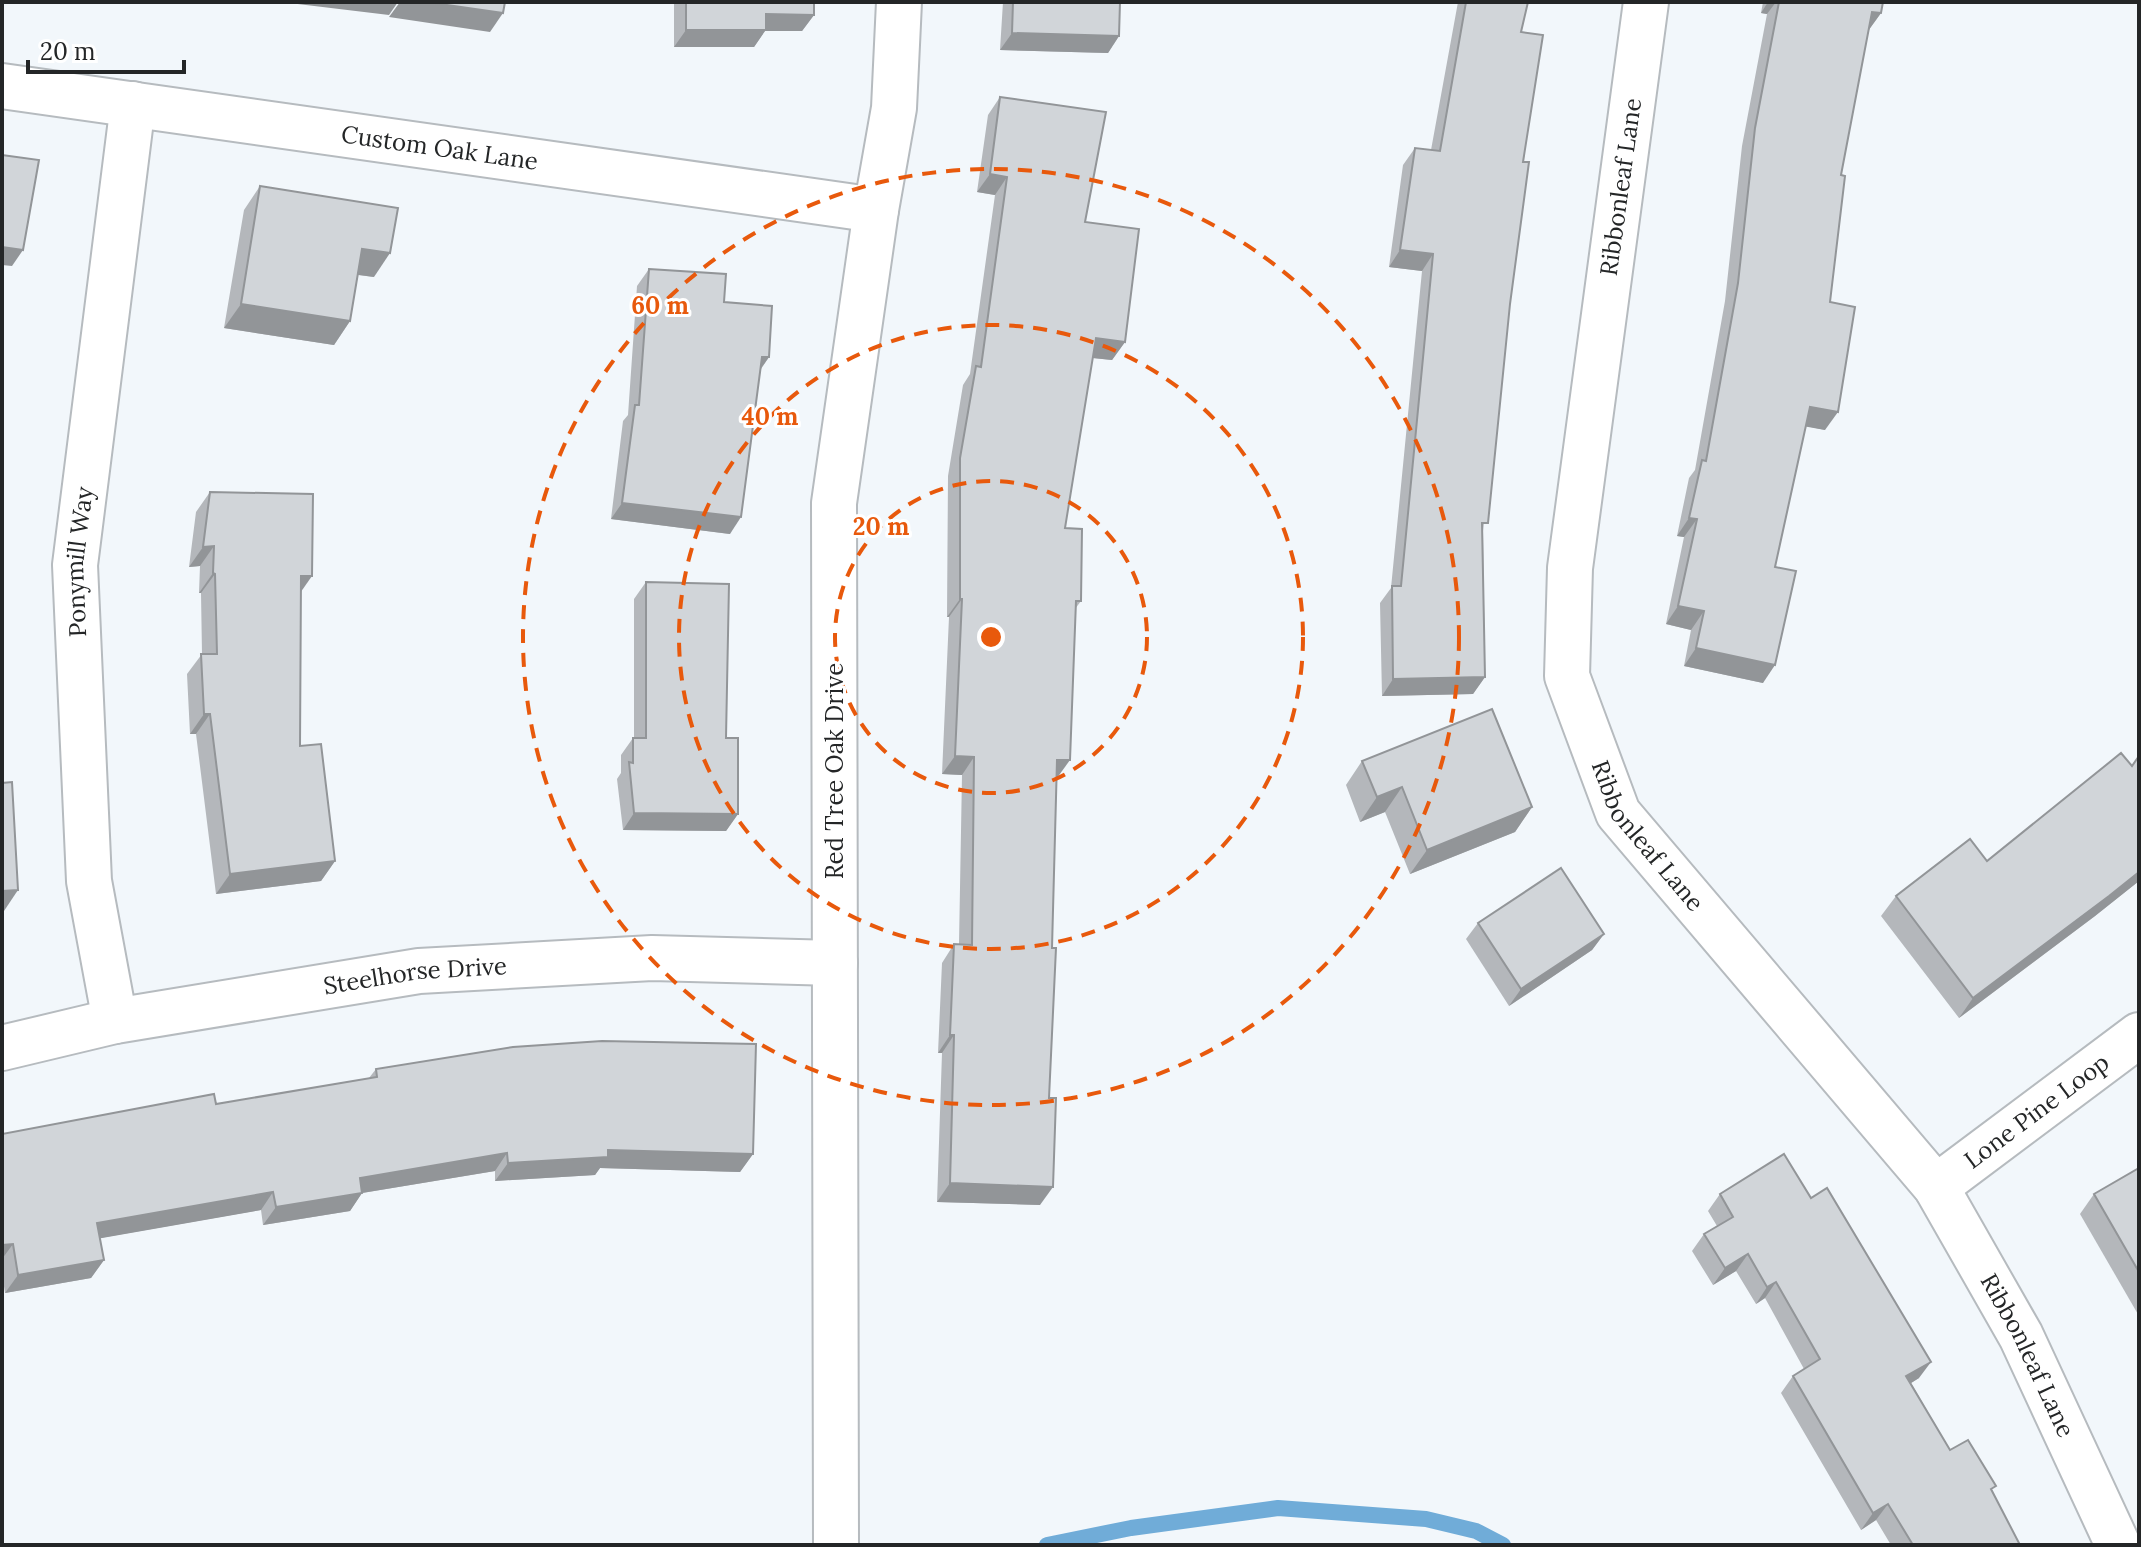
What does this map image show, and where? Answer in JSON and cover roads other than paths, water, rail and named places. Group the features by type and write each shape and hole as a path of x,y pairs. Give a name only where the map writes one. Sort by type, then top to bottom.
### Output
{"street":[{"name":"Red Tree Oak Drive","path":"836,1545 834,503 876,210 894,108 899,2"},
{"name":"Ribbonleaf Lane","path":"1646,2 1570,568 1567,676 1618,813 1936,1187 2021,1336 2118,1545"},
{"name":"Custom Oak Lane","path":"2,86 876,210"},
{"name":"Ponymill Way","path":"115,1021 89,881 75,565 133,104"},
{"name":"Steelhorse Drive","path":"2,1048 115,1021 419,971 652,958 835,963"},
{"name":"Lone Pine Loop","path":"1936,1187 2139,1035"}],"waterway":[{"path":"1047,1545 1131,1528 1278,1508 1426,1519 1476,1531 1503,1545"}]}
